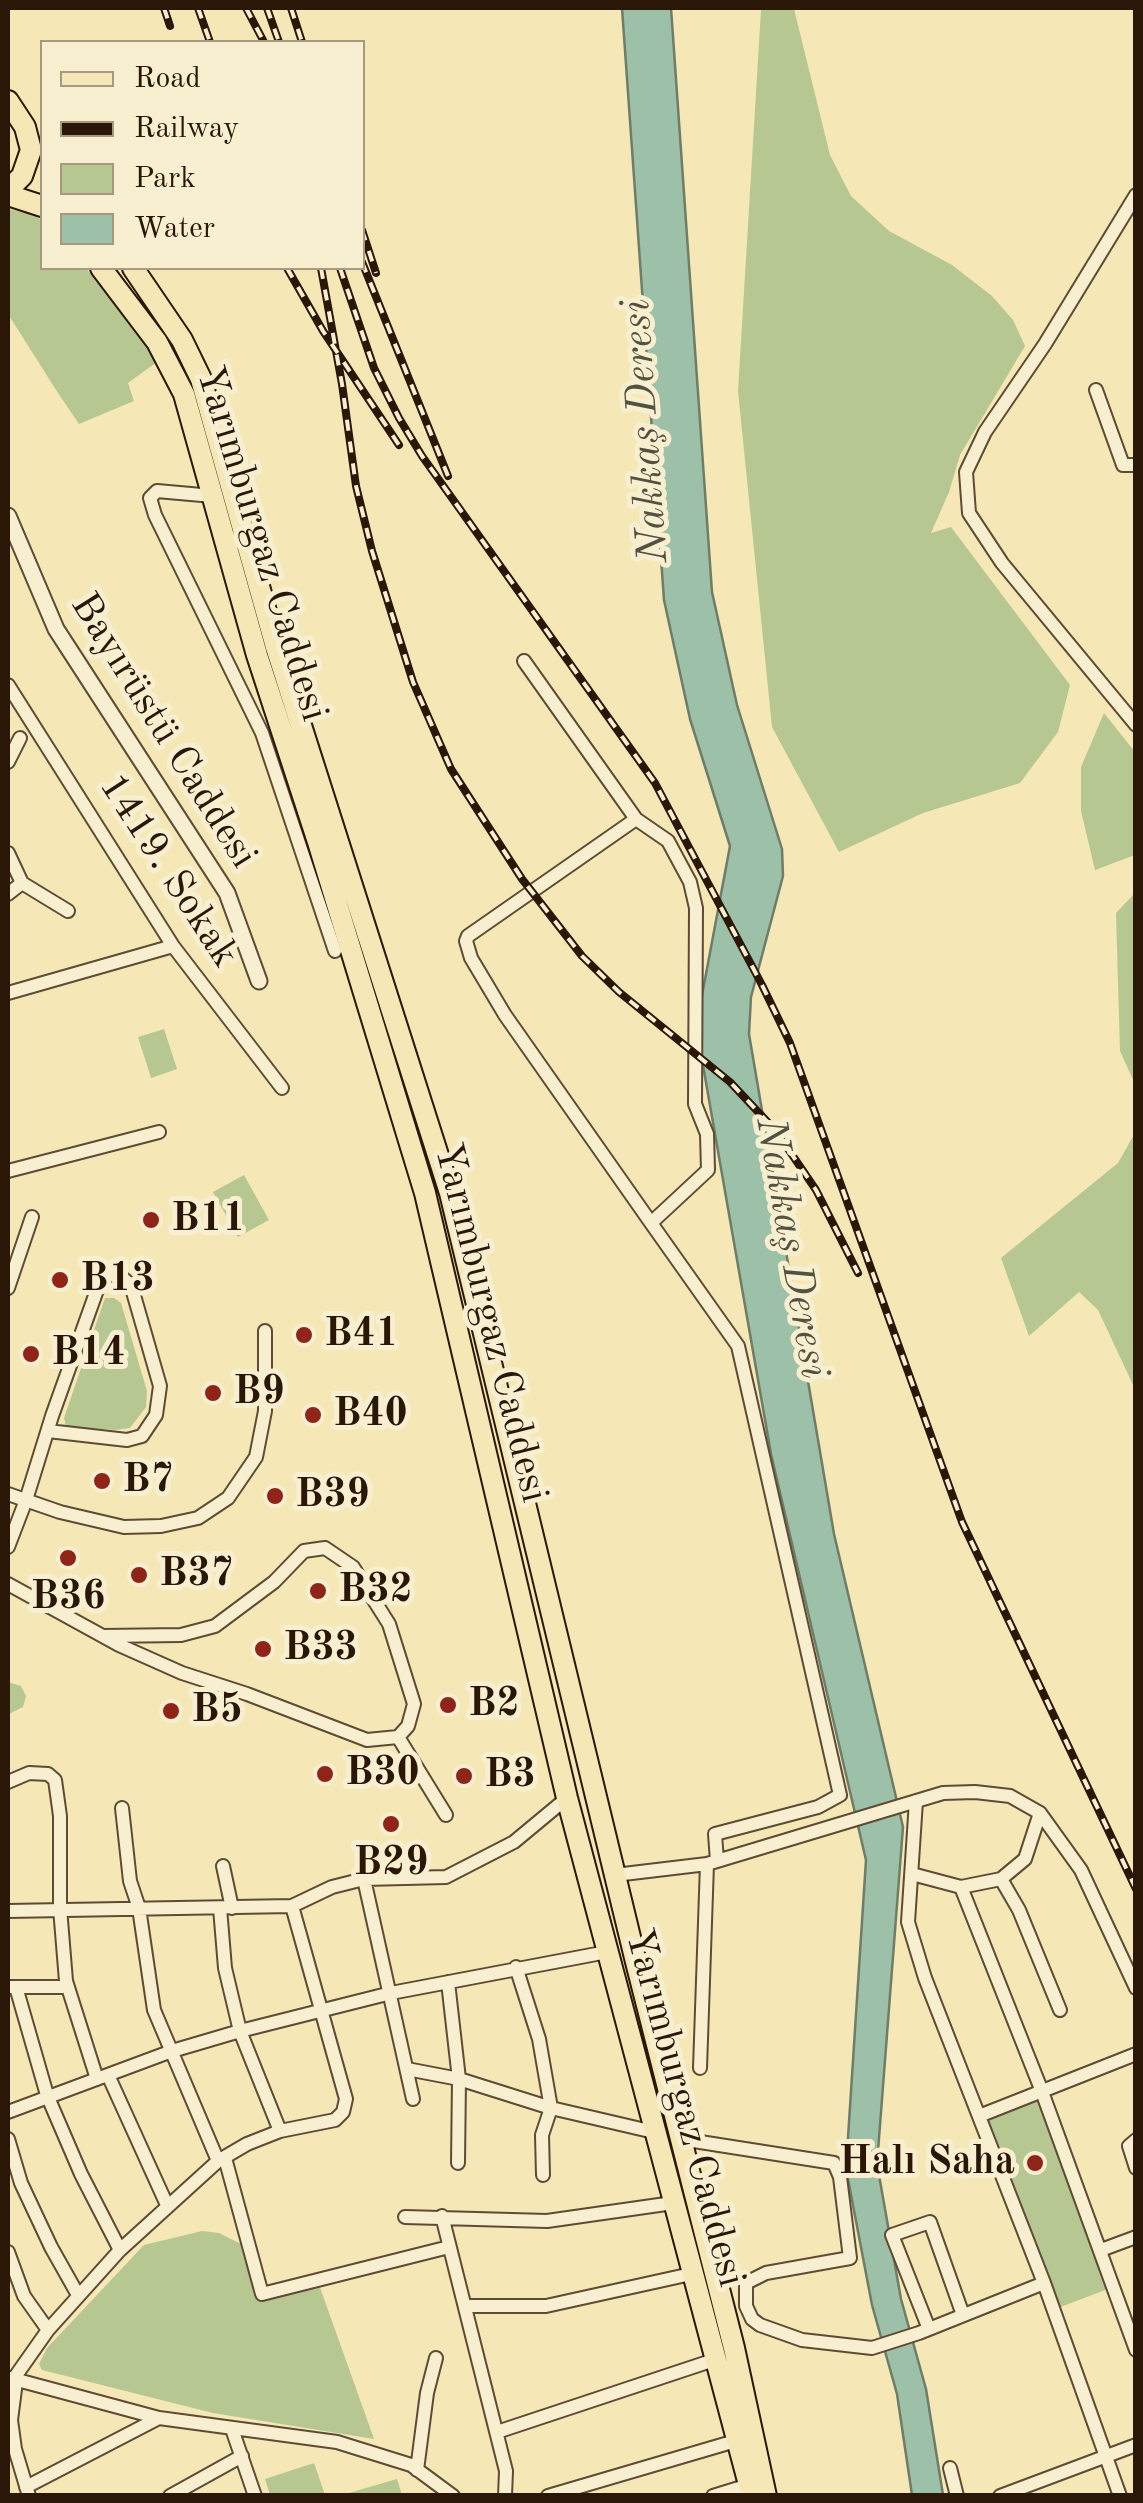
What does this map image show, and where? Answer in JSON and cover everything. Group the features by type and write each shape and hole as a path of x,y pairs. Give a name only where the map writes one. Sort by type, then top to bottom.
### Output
{"main road":[{"path":"15,115 40,149"},
{"path":"15,115 31,150 27,168 8,192 40,205"},
{"name":"Yarımburgaz Caddesi","path":"103,270 157,342 173,370 224,494 450,1193 746,2401"},
{"name":"Yarımburgaz Caddesi","path":"134,270 182,340 201,379 257,655 425,1193 567,1798 732,2433 745,2460 744,2493"},
{"path":"606,1952 632,1947"},
{"path":"746,2401 766,2496"},
{"path":"746,2401 764,2442 778,2496"}],"street":[{"path":"1136,195 1045,344 985,432 966,472 969,513 1002,563 1136,725"},
{"path":"1096,390 1122,465 1136,465"},
{"path":"224,494 156,491 150,498 262,732 335,952"},
{"name":"Bayırüstü Caddesi","path":"8,516 56,629 227,893 259,981"},
{"path":"524,661 636,818 668,841 690,882 696,908 695,1104 707,1134 708,1170 650,1222"},
{"name":"1419. Sokak","path":"8,685 172,946 282,1088"},
{"path":"8,762 20,738"},
{"path":"636,818 466,941 471,958 505,1015 738,1346 840,1795 818,1807 715,1834 700,2068"},
{"path":"8,853 22,883 68,912"},
{"path":"8,894 22,883"},
{"path":"8,993 172,946"},
{"path":"8,1171 159,1132"},
{"path":"8,1288 32,1217"},
{"path":"8,1547 26,1500 48,1431 102,1276 118,1274 131,1285 160,1386 156,1415 142,1436 127,1440 48,1431"},
{"path":"8,1494 124,1527 161,1526 198,1518 228,1498 256,1457 266,1411 265,1331"},
{"path":"8,1584 102,1636 182,1673 366,1740 398,1738 408,1726 414,1704 389,1624 353,1567 325,1548 304,1551 274,1582 215,1626 181,1635 102,1636"},
{"path":"398,1738 446,1816"},
{"path":"8,1782 29,1773 48,1774 55,1780 67,1987 102,2077 167,2206"},
{"path":"615,1875 712,1862 943,1793 1010,1796 1040,1813 1081,1870 1136,1988"},
{"path":"8,1911 292,1906 332,1887 364,1879 446,1877 514,1842 567,1798"},
{"path":"916,1801 908,1922 925,1978 1044,2283 1120,2496"},
{"path":"122,1808 130,1881 139,1908 154,2010 222,2160 262,2294 449,2247"},
{"path":"912,1874 961,1887 1001,1878 1024,1859 1040,1813"},
{"path":"223,1866 225,1968 240,2031 280,2131"},
{"path":"1001,1878 1060,2010"},
{"path":"364,1879 413,2099"},
{"path":"961,1887 1041,2090 1136,2350"},
{"path":"159,2418 28,2491 10,2435 12,2378 48,2330 120,2250 222,2160 280,2131 335,2120 342,2112 346,2099 292,1906"},
{"path":"8,2112 172,2051 240,2031 391,1993 606,1952"},
{"path":"516,1967 540,2039 551,2108 542,2134 543,2174"},
{"path":"448,1982 459,2079 458,2164"},
{"path":"67,1987 12,1987 47,2095 120,2250"},
{"path":"979,2116 1136,2054"},
{"path":"407,2069 459,2079 551,2108 654,2132"},
{"path":"8,2139 21,2183 78,2295"},
{"path":"680,2139 834,2163 840,2177 850,2258 766,2273 746,2283 746,2306 752,2320 760,2325 802,2340 872,2348 1044,2283"},
{"path":"1136,2140 1129,2146 1136,2168"},
{"path":"405,2217 547,2222 672,2203"},
{"path":"442,2216 506,2471 505,2496"},
{"path":"924,2331 892,2235 930,2222 963,2315"},
{"path":"1100,2250 1136,2238"},
{"path":"8,2253 24,2296 48,2330"},
{"path":"465,2306 546,2306 691,2274"},
{"path":"417,2470 426,2393 436,2358"},
{"path":"496,2432 714,2360"},
{"path":"12,2378 159,2418 337,2442 390,2457 454,2496"},
{"path":"232,2429 255,2496"},
{"path":"548,2496 732,2433"},
{"path":"1000,2496 1136,2445"},
{"path":"170,2496 242,2456"},
{"path":"950,2468 956,2496"},
{"path":"713,2496 744,2493"}],"green space":[{"path":"794,9 830,155 851,196 889,231 952,265 992,296 1013,320 1025,346 960,455 931,533 951,527 1070,685 1058,732 1020,783 923,813 839,852 772,727 738,391 761,10"},
{"path":"8,209 40,219 40,270 88,270 157,362 128,383 134,401 79,424 8,314"},
{"path":"1104,713 1135,752 1135,855 1095,870 1081,811 1081,767"},
{"path":"1135,893 1135,1084 1120,1051 1116,913"},
{"path":"164,1029 177,1069 151,1078 138,1037"},
{"path":"1135,1133 1135,1389 1098,1310 1079,1292 1029,1336 1001,1258 1118,1163"},
{"path":"244,1175 269,1220 238,1237 213,1192"},
{"path":"105,1298 121,1303 147,1391 146,1407 130,1428 66,1426 64,1418"},
{"path":"8,1682 21,1686 26,1696 23,1707 9,1714"},
{"name":"Halı Saha","path":"1044,2097 1113,2287 1058,2308 986,2115"},
{"path":"202,2231 219,2233 243,2245 260,2291 317,2279 374,2439 213,2413 42,2370 39,2364 47,2348 144,2245"},
{"path":"314,2463 325,2495 270,2495 265,2479"},
{"path":"397,2479 402,2495 342,2495"}],"water":[{"path":"622,8 671,8 712,592 737,705 782,849 783,876 751,997 749,1034 834,1534 903,1827 877,2164 901,2299 926,2389 943,2495 912,2495 897,2394 872,2305 848,2179 866,1860 771,1454 701,1054 700,1006 730,846 690,719 664,600"}],"railway":[{"path":"164,8 170,26"},
{"path":"198,8 209,40"},
{"path":"246,8 263,40"},
{"path":"267,8 278,40"},
{"path":"291,8 301,40"},
{"path":"365,239 376,273"},
{"path":"365,269 448,476"},
{"path":"288,270 323,331 399,445"},
{"path":"321,270 356,486 372,551 413,682 451,769 522,879 582,956 619,992 730,1082 776,1131 816,1190 858,1273"},
{"path":"341,270 374,368 399,418 655,783 762,985 790,1043 962,1522 1136,1889"}],"place":[{"name":"B11","path":"151,1220"},
{"name":"B13","path":"60,1280"},
{"name":"B41","path":"304,1335"},
{"name":"B14","path":"31,1354"},
{"name":"B9","path":"213,1393"},
{"name":"B40","path":"313,1415"},
{"name":"B7","path":"102,1481"},
{"name":"B39","path":"275,1496"},
{"name":"B36","path":"68,1558"},
{"name":"B37","path":"139,1575"},
{"name":"B32","path":"318,1591"},
{"name":"B33","path":"263,1649"},
{"name":"B2","path":"448,1705"},
{"name":"B5","path":"171,1711"},
{"name":"B30","path":"325,1774"},
{"name":"B3","path":"464,1776"},
{"name":"B29","path":"391,1824"},
{"name":"Halı Saha","path":"1035,2163"}],"water label":[{"name":"Nakkaş Deresi","path":"646,431"},
{"name":"Nakkaş Deresi","path":"791,1248"}]}
